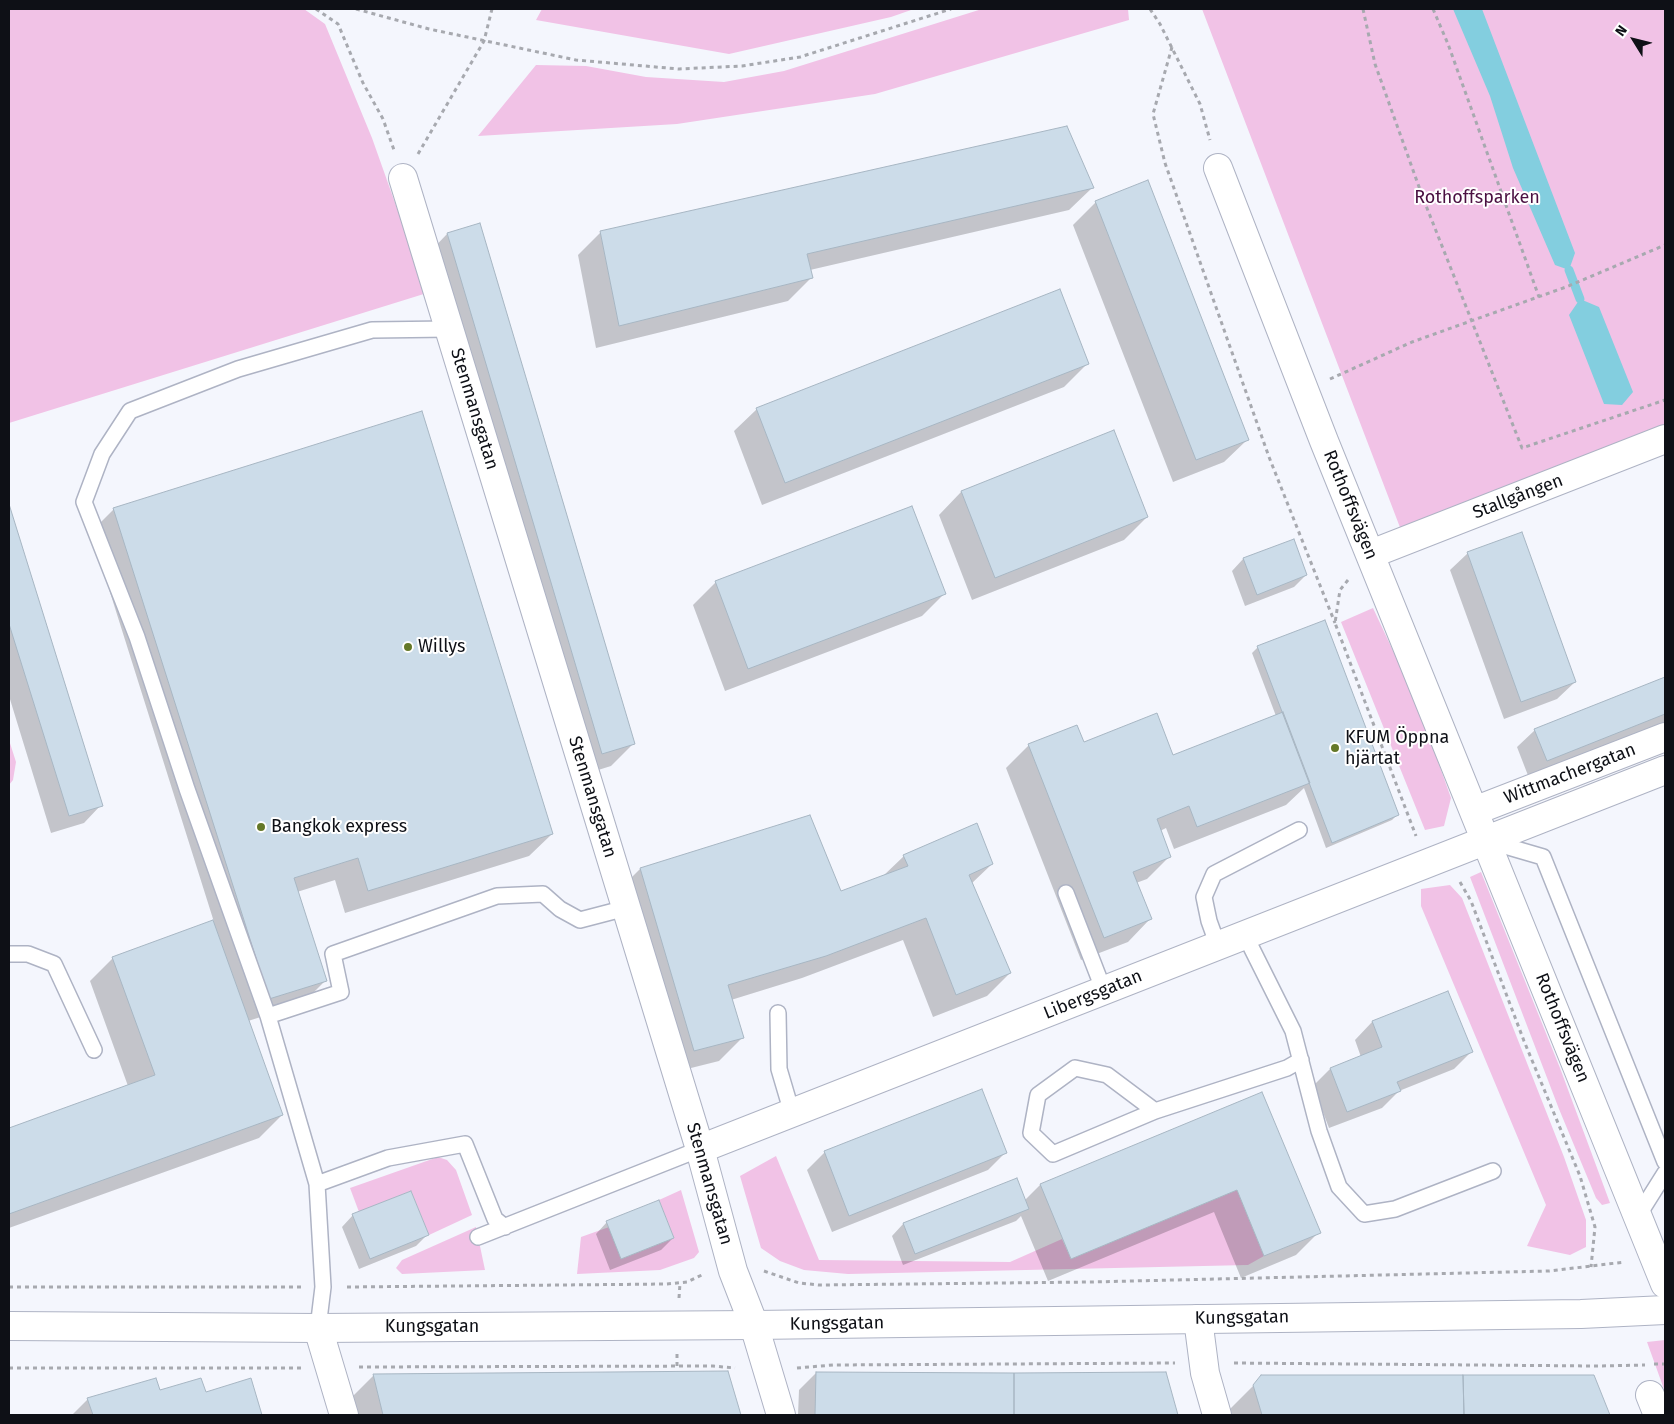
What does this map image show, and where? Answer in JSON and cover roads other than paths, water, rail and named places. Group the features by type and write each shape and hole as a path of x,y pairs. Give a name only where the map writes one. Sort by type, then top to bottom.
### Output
{"street":[{"name":"Rothoffsvägen","path":"1218,168 1304,390 1665,1284"},
{"name":"Stenmansgatan","path":"403,178 700,1150 733,1271 754,1325 781,1415"},
{"name":"Stallgången","path":"1371,554 1665,439"},
{"name":"Wittmachergatan","path":"1474,811 1665,737"},
{"name":"Wittmachergatan","path":"1486,840 1665,770"},
{"name":"Libergsgatan","path":"700,1150 1486,840"},
{"name":"Kungsgatan","path":"9,1326 318,1328 754,1325 1581,1314 1665,1310"},
{"path":"1198,1319 1204,1363 1217,1415"},
{"path":"318,1328 344,1415"}],"lane":[{"path":"318,1328 322,1287 317,1184 268,1016 187,789 137,637 84,502 102,454 130,412 238,369 372,330 449,329"},
{"path":"1218,946 1209,921 1204,897 1214,874 1299,830"},
{"path":"1486,840 1543,857 1665,1162"},
{"path":"1066,893 1104,991"},
{"path":"268,1016 341,992 333,954 497,896 543,894 560,909 580,920 626,908"},
{"path":"1245,935 1293,1031 1319,1131 1339,1187 1364,1214 1395,1210 1493,1171"},
{"path":"9,954 28,954 54,964 94,1050"},
{"path":"778,1013 779,1069 792,1113"},
{"path":"1155,1111 1107,1075 1075,1068 1038,1095 1031,1133 1053,1154 1155,1111 1286,1068 1302,1060"},
{"path":"317,1184 388,1158 465,1144 495,1219 505,1227"},
{"path":"478,1237 700,1150"},
{"path":"1638,1216 1665,1173"}],"water":[{"path":"1453,9 1482,9 1575,253 1569,270 1555,265 1513,168 1490,96"},
{"path":"1580,299 1599,307 1633,392 1622,405 1604,404 1569,315"}],"waterway":[{"path":"1569,270 1580,299"}],"place":[{"name":"Willys","path":"408,647"},
{"name":"KFUM Öppna hjärtat","path":"1335,748"},
{"name":"Bangkok express","path":"261,827"}],"park label":[{"name":"Rothoffsparken","path":"1477,198"}]}
